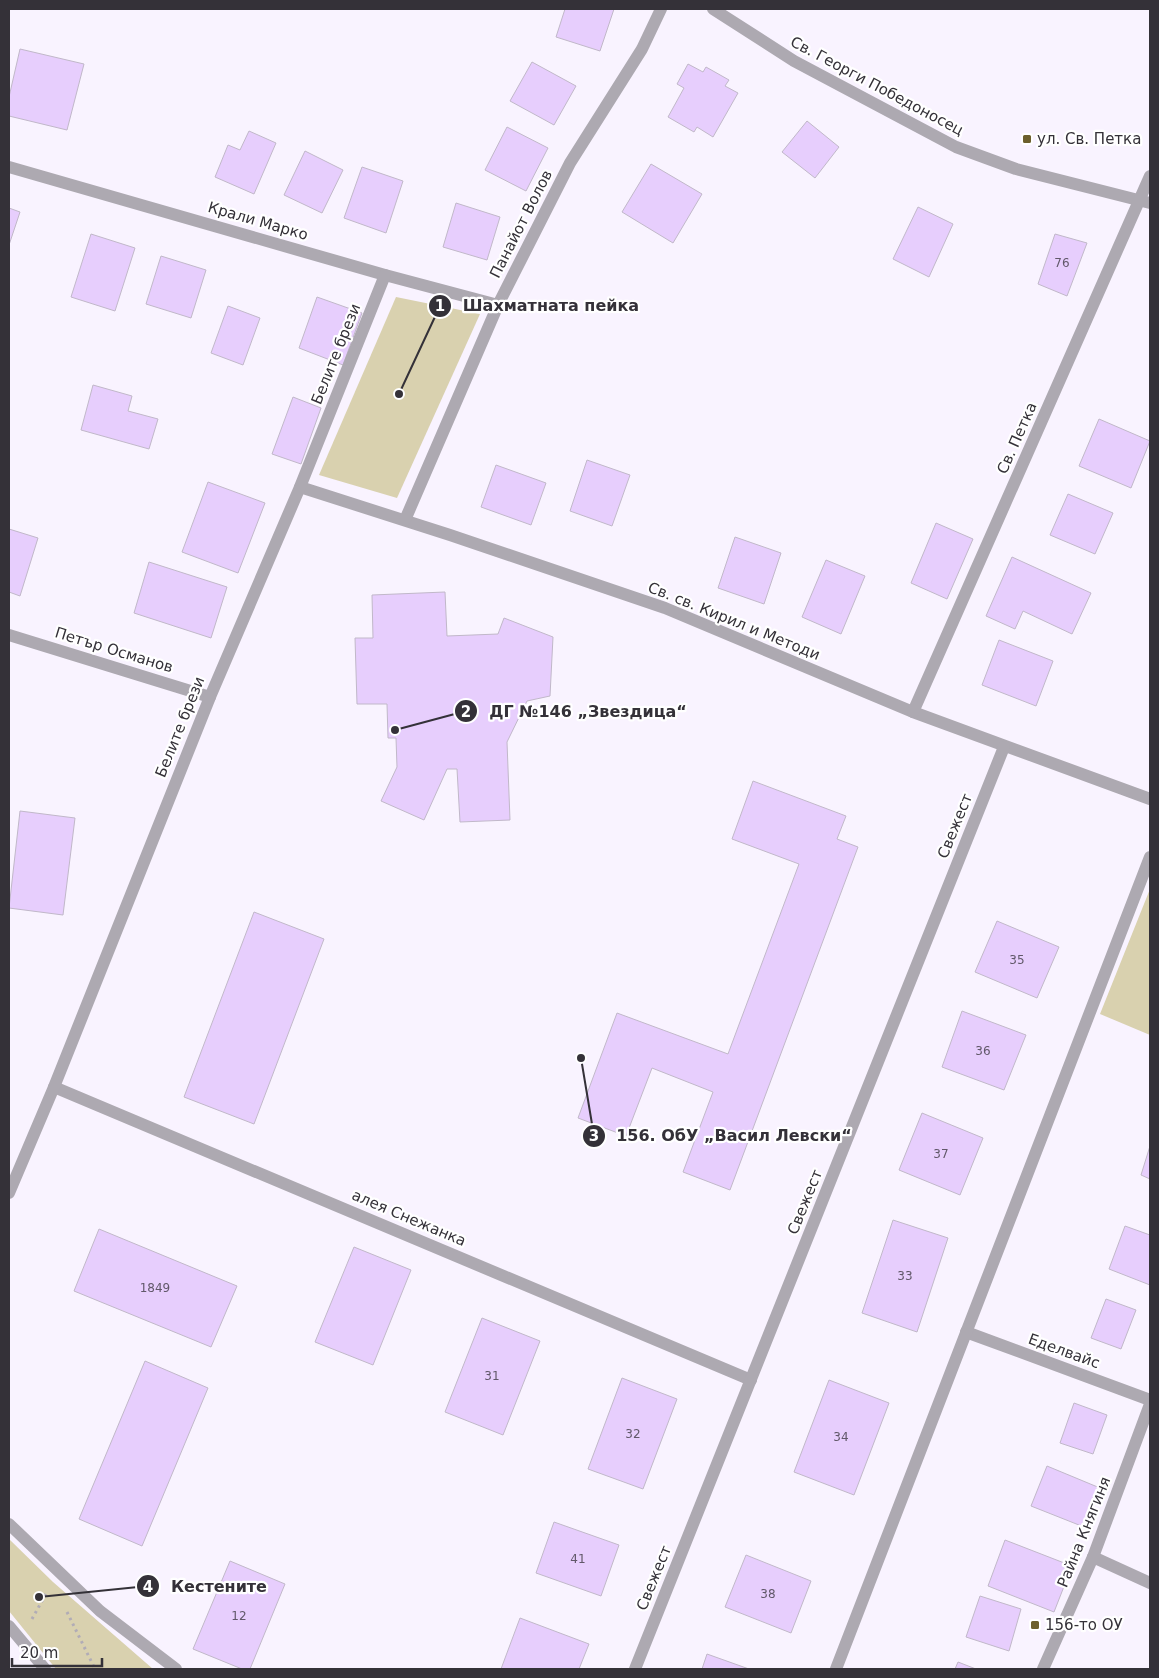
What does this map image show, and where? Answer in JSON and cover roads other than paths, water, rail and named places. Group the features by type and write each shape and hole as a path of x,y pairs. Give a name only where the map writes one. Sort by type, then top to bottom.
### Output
{"street":[{"name":"Панайот Волов","path":"405,520 498,305 570,163 642,48 662,9"},
{"name":"Св. Георги Победоносец","path":"713,9 794,61 956,147 1016,169 1145,202"},
{"name":"Крали Марко","path":"9,167 385,275 498,305"},
{"name":"Св. Петка","path":"913,712 1145,202 1150,176"},
{"name":"Белите брези","path":"9,1193 54,1087 210,697 300,487 385,275"},
{"name":"Св. св. Кирил и Методи","path":"300,487 405,520 665,608 913,712 1150,799"},
{"name":"Петър Османов","path":"9,635 210,697"},
{"name":"Свежест","path":"635,1669 1004,747"},
{"path":"836,1669 1150,858"},
{"name":"алея Снежанка","path":"54,1087 751,1380"},
{"name":"Еделвайс","path":"966,1332 1150,1400"},
{"name":"Райна Княгиня","path":"1043,1669 1093,1557 1150,1404"},
{"path":"9,1524 100,1611 176,1669"},
{"path":"1093,1557 1150,1583"},
{"path":"9,1626 45,1669"}],"place":[{"name":"ул. Св. Петка","path":"1027,139"},
{"name":"Шахматната пейка","path":"399,394"},
{"name":"ДГ №146 „Звездица“","path":"395,730"},
{"name":"156. ОбУ „Васил Левски“","path":"581,1058"},
{"name":"Кестените","path":"39,1597"},
{"name":"156-то ОУ","path":"1035,1625"}]}
